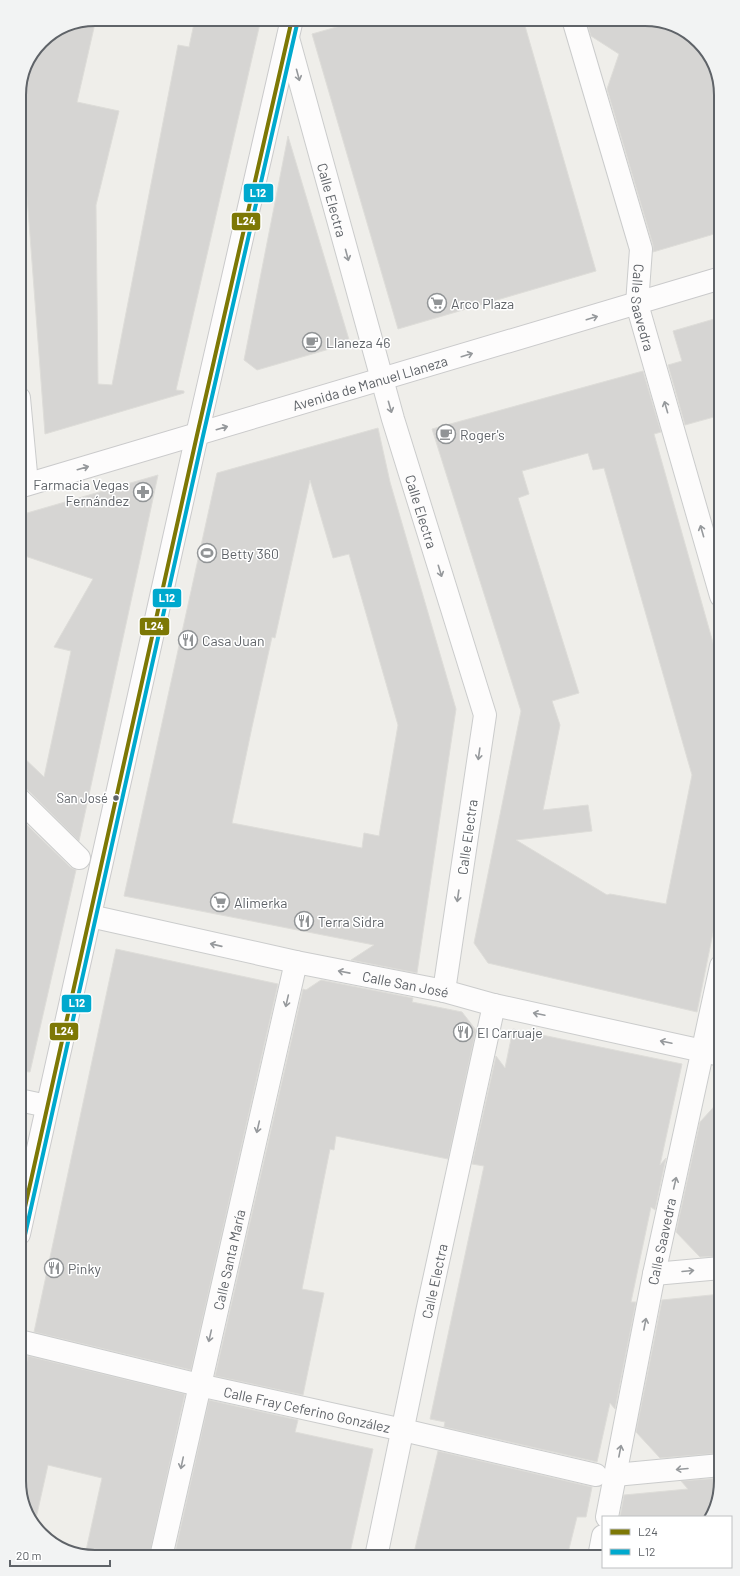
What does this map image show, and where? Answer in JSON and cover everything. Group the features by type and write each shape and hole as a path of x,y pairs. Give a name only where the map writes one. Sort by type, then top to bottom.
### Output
{"street":[{"name":"Calle Saavedra","path":"575,26 642,249 636,304 714,572"},
{"name":"Calle Electra","path":"290,28 382,380 485,715 444,991"},
{"path":"26,1202 197,435 290,28"},
{"name":"Avenida de Manuel Llaneza","path":"26,485 714,280"},
{"path":"26,806 79,858"},
{"name":"Calle San José","path":"90,916 296,962 444,991 494,1005 712,1053"},
{"name":"Calle Santa María","path":"163,1550 296,962"},
{"name":"Calle Electra","path":"377,1550 427,1312 494,1005"},
{"name":"Calle Saavedra","path":"607,1516 606,1475 654,1274 712,1053 714,1034"},
{"path":"26,1102 47,1106"},
{"path":"654,1274 714,1269"},
{"name":"Calle Fray Ceferino González","path":"26,1343 199,1385 606,1475 714,1466"}],"building":[{"path":"94,26 77,102 119,111 96,205 98,384 112,385 178,45 189,47 194,26 259,26 176,390 184,391 184,393 45,434 26,183 26,90 28,77 33,64 49,43 60,35 73,30"},
{"path":"340,26 525,26 596,271 398,329 312,34"},
{"path":"588,26 659,27 676,33 691,43 705,60 713,81 714,95 714,234 653,252 653,245 607,89 619,54 591,36"},
{"path":"288,136 350,343 257,370 244,360"},
{"path":"714,319 714,417 685,425 668,365 682,361 673,331"},
{"path":"643,371 661,432 654,434 714,646 714,928 697,1012 488,963 474,943 521,711 432,429","holes":["588,453 593,470 604,468 692,775 666,904 610,894 607,895 516,840 592,831 588,805 543,810 560,725 552,701 579,693 518,498 529,494 522,471"]},
{"path":"378,428 390,482 456,709 417,973 351,960 374,945 124,896 217,473","holes":["310,480 333,558 349,554 398,725 379,836 364,833 362,848 232,823 272,637 275,638"]},
{"path":"158,475 79,841 26,789 26,760 44,777 71,651 54,647 93,579 26,556 27,513"},
{"path":"26,824 70,867 76,870 30,1072 26,1072"},
{"path":"116,949 278,984 191,1370 34,1332"},
{"path":"321,980 413,998 412,1002 462,1012 476,1030 448,1159 336,1136 334,1150 330,1149 302,1289 324,1293 303,1395 215,1376 303,989 306,990"},
{"path":"513,1029 682,1064 660,1165 666,1158 655,1210 651,1207 631,1302 636,1302 615,1409 610,1403 597,1462 444,1427 445,1422 430,1419 484,1166 472,1164 496,1056 505,1068"},
{"path":"714,1107 714,1256 700,1257 676,1232 700,1122"},
{"path":"714,1295 714,1454 660,1458 636,1432 662,1300"},
{"path":"28,1356 185,1394 151,1550 86,1550 102,1478 48,1465 36,1518 35,1516 27,1495 26,1481 26,1366"},
{"path":"209,1400 298,1420 295,1432 373,1449 351,1550 176,1550"},
{"path":"438,1451 592,1487 586,1517 577,1517 569,1550 415,1550"},
{"path":"714,1479 710,1503 704,1516 620,1516 624,1495 688,1489 681,1481"}],"transit line":[{"name":"L24","path":"26,1203 197,435 290,26"},
{"name":"L12","path":"26,1231 203,436 297,26"}],"place":[{"name":"Arco Plaza","path":"437,303"},
{"name":"Llaneza 46","path":"312,342"},
{"name":"Roger's","path":"446,434"},
{"name":"Farmacia Vegas Fernández","path":"143,492"},
{"name":"Betty 360","path":"207,553"},
{"name":"Casa Juan","path":"188,640"},
{"name":"San José","path":"116,798"},
{"name":"Alimerka","path":"220,902"},
{"name":"Terra Sidra","path":"304,921"},
{"name":"El Carruaje","path":"463,1032"},
{"name":"Pinky","path":"54,1268"}]}
